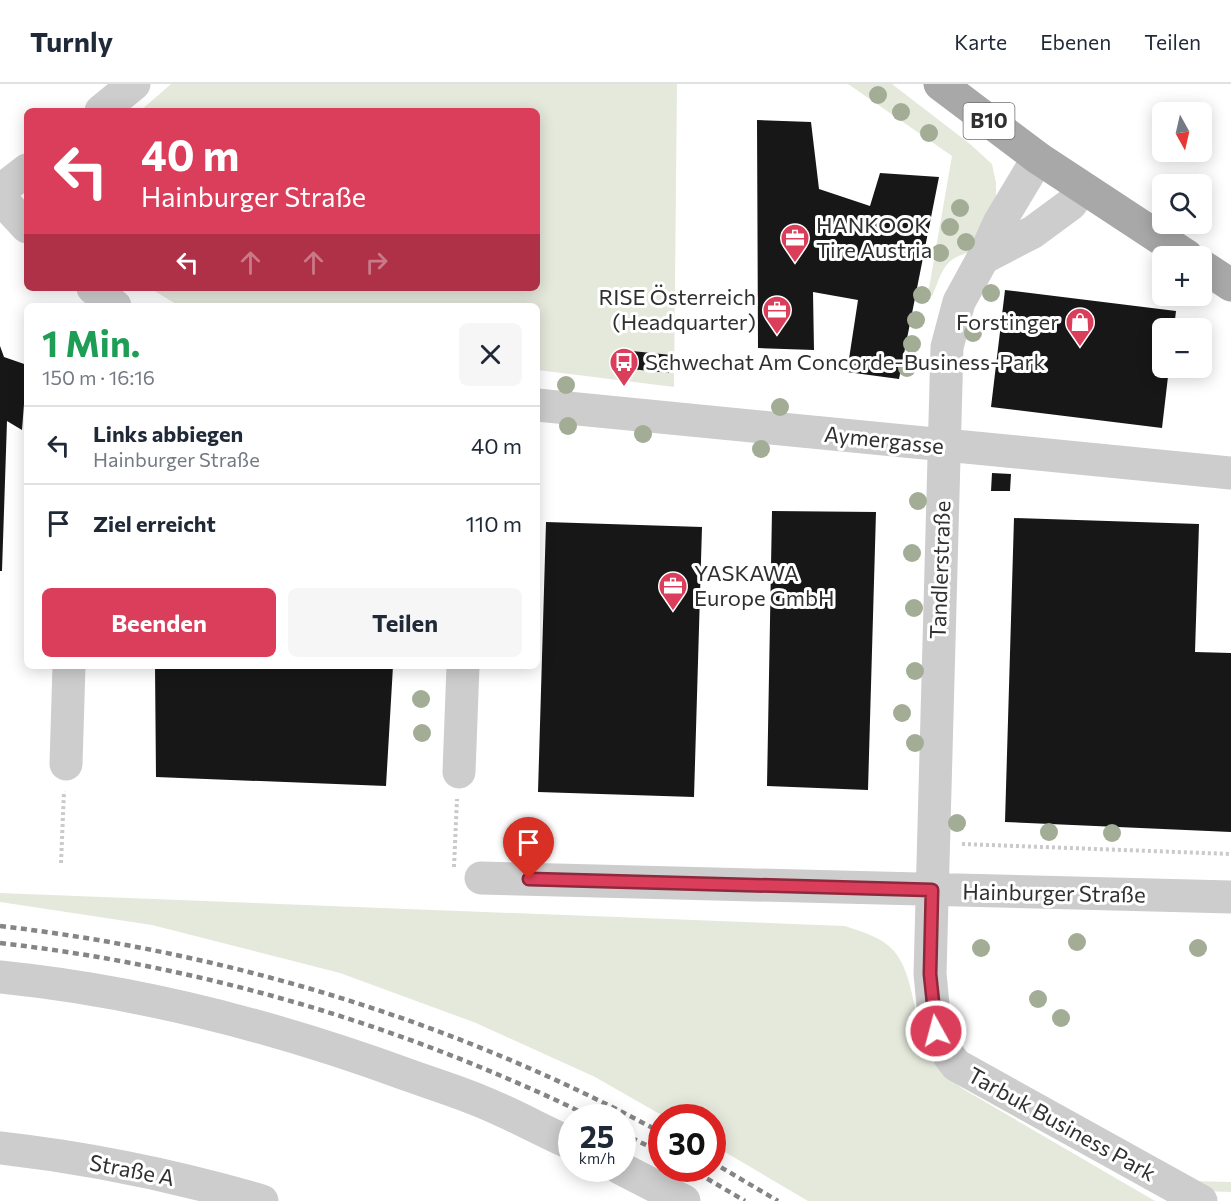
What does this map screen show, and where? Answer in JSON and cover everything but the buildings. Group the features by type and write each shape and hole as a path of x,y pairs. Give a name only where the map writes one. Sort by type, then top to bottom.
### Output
{"main road":[{"name":"B10","path":"940,84 1038,158 1172,246"},
{"path":"1212,273 1231,285"}],"street":[{"path":"105,108 134,84"},
{"name":"Tandlerstraße","path":"932,890 947,347 959,302 999,223 1038,158"},
{"path":"0,191 24,172"},
{"path":"983,258 1033,232 1071,204 1082,188"},
{"path":"0,198 24,223"},
{"path":"97,291 111,303"},
{"name":"Aymergasse","path":"540,405 1231,473"},
{"path":"66,764 69,669"},
{"path":"459,772 463,669"},
{"name":"Hainburger Straße","path":"468,873 932,890 1231,897"},
{"name":"Tarbuk Business Park","path":"932,890 930,974 936,1031 945,1052 956,1065 1201,1201"},
{"path":"0,977 166,1005 277,1032 376,1063 484,1103 558,1137"},
{"name":"Straße A","path":"0,1148 151,1173 262,1201"},
{"path":"636,1176 684,1201"}],"path":[{"path":"61,863 66,764"},
{"path":"459,772 468,873"},
{"path":"933,843 1231,854"}],"shaded area":[{"path":"171,84 677,84 674,387 540,370 540,303 174,303 155,291 540,291 540,108 143,108"},
{"path":"848,84 892,84 970,144 992,164 996,183 996,201 971,252 954,258 949,263 932,296 928,294 952,156"},
{"path":"0,893 845,926 878,939 898,956 908,977 926,1047 932,1058 950,1078 963,1089 1155,1201 808,1201 726,1153 726,1104 648,1104 648,1107 595,1077 476,1023 340,973 152,925 0,902"},
{"path":"1196,1181 1231,1182 1231,1192 1202,1191"}],"railway":[{"path":"0,926 86,938 172,954 257,974 341,998 423,1026 505,1058 584,1093 648,1126"},
{"path":"0,943 62,951 184,974 304,1005 422,1044 563,1104"},
{"path":"636,1140 648,1146"},
{"path":"726,1170 778,1201"},
{"path":"713,1182 745,1201"}],"place":[{"name":"HANKOOK Tire Austria","path":"795,264"},
{"name":"RISE Österreich (Headquarter)","path":"777,336"},
{"name":"Forstinger","path":"1080,348"},
{"name":"Schwechat Am Concorde-Business-Park","path":"624,388"},
{"name":"YASKAWA Europe GmbH","path":"673,612"}],"route":[{"path":"529,879 932,890 930,974 936,1031"}]}
